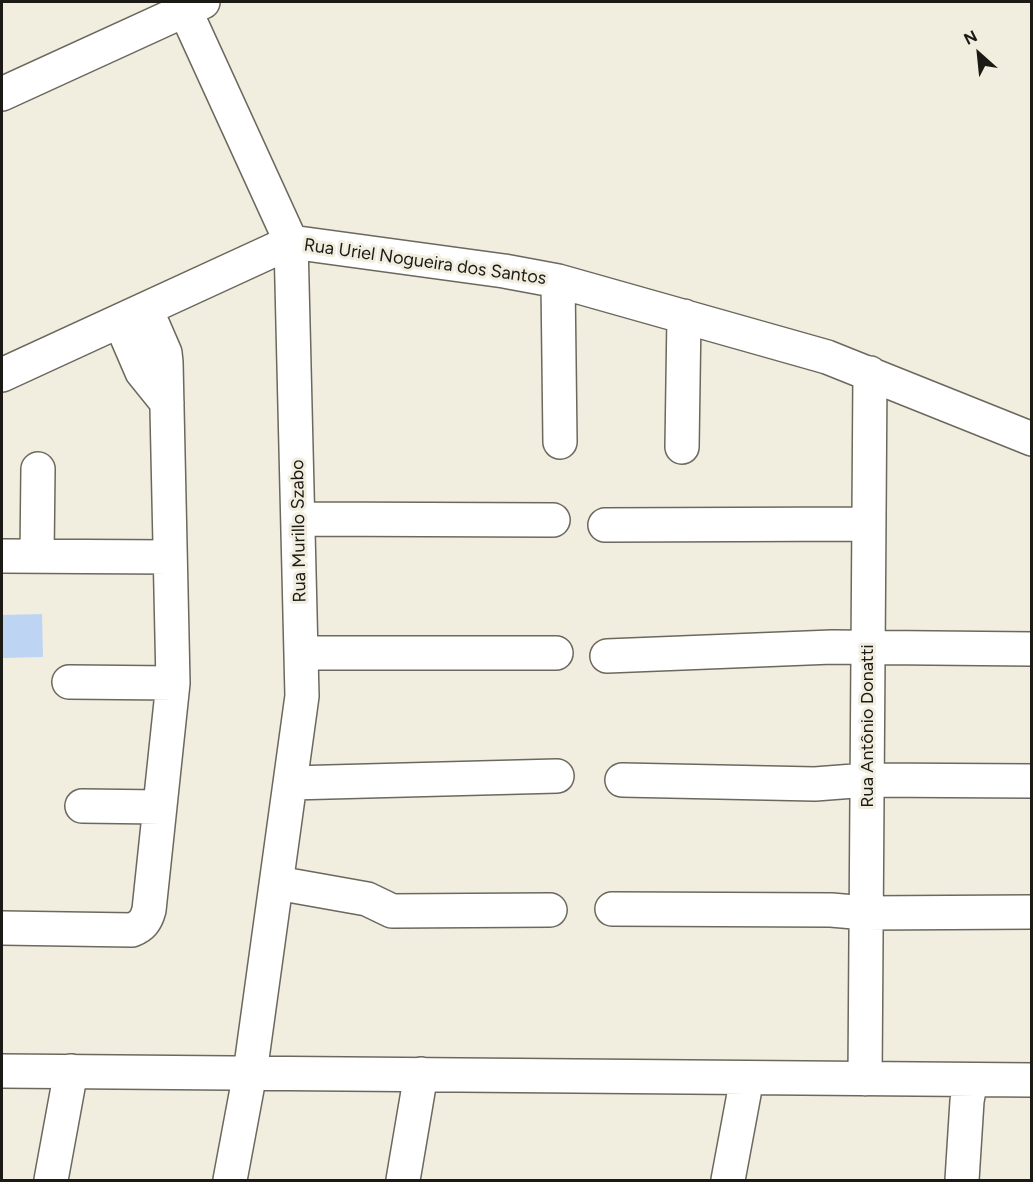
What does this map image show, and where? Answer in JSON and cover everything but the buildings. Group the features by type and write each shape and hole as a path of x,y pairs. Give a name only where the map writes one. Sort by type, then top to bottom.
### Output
{"street":[{"path":"2,94 194,6"},
{"name":"Rua Murillo Szabo","path":"194,6 291,242 302,696 250,1073 230,1180"},
{"name":"Rua Uriel Nogueira dos Santos","path":"2,375 291,242 504,271 558,281 827,357 1032,439"},
{"path":"558,281 560,442"},
{"path":"2,928 132,930 141,927 149,910 173,683 167,403 165,353 133,315"},
{"path":"682,447 684,316"},
{"name":"Rua Antônio Donatti","path":"865,1079 870,373"},
{"path":"37,556 38,469"},
{"path":"298,519 553,520"},
{"path":"605,525 869,524"},
{"path":"2,555 170,557"},
{"path":"607,656 868,647 1032,649"},
{"path":"302,653 556,653"},
{"path":"69,682 173,683"},
{"path":"291,783 557,776"},
{"path":"622,780 815,784 867,780 1032,781"},
{"path":"82,806 160,807"},
{"path":"276,883 367,899 392,911 550,910"},
{"path":"612,909 831,910 866,913 1032,912"},
{"path":"2,1071 1032,1080"},
{"path":"51,1180 71,1071"},
{"path":"403,1180 421,1074"},
{"path":"728,1180 747,1078"},
{"path":"962,1180 967,1101 971,1080"}],"water":[{"path":"42,614 43,657 2,658 2,615"}]}
